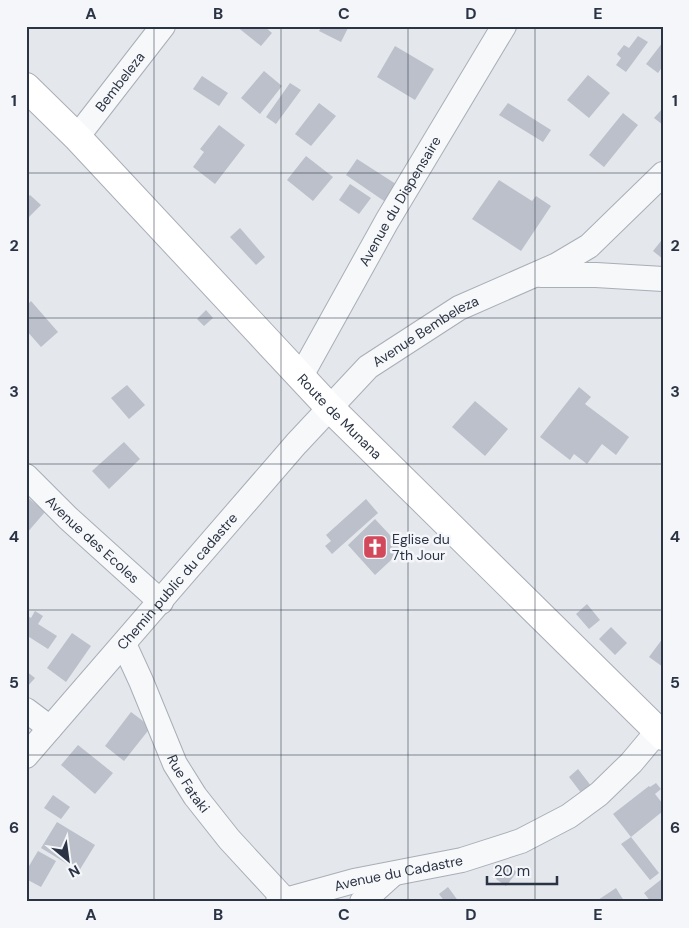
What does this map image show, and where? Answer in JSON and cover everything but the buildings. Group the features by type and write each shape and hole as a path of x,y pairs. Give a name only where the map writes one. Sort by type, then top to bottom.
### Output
{"main road":[{"name":"Route de Munana","path":"26,87 77,137 329,407 660,734"}],"street":[{"name":"Bembeleza","path":"77,137 163,26"},
{"name":"Avenue du Dispensaire","path":"301,376 387,221 504,26"},
{"name":"Avenue Bembeleza","path":"329,407 368,367 424,329 459,308 557,265 589,246 663,174"},
{"path":"536,274 663,279"},
{"name":"Chemin public du cadastre","path":"26,756 329,407"},
{"name":"Avenue des Ecoles","path":"26,476 68,518 161,602"},
{"name":"Rue Fataki","path":"124,644 142,681 175,764 195,796 229,839 284,901"},
{"path":"26,710 50,728"},
{"name":"Avenue du Cadastre","path":"284,901 354,882 462,860 521,841 569,816 599,794 660,734"},
{"path":"362,902 394,873"}],"place":[{"name":"Eglise du 7th Jour","path":"375,547"}]}
